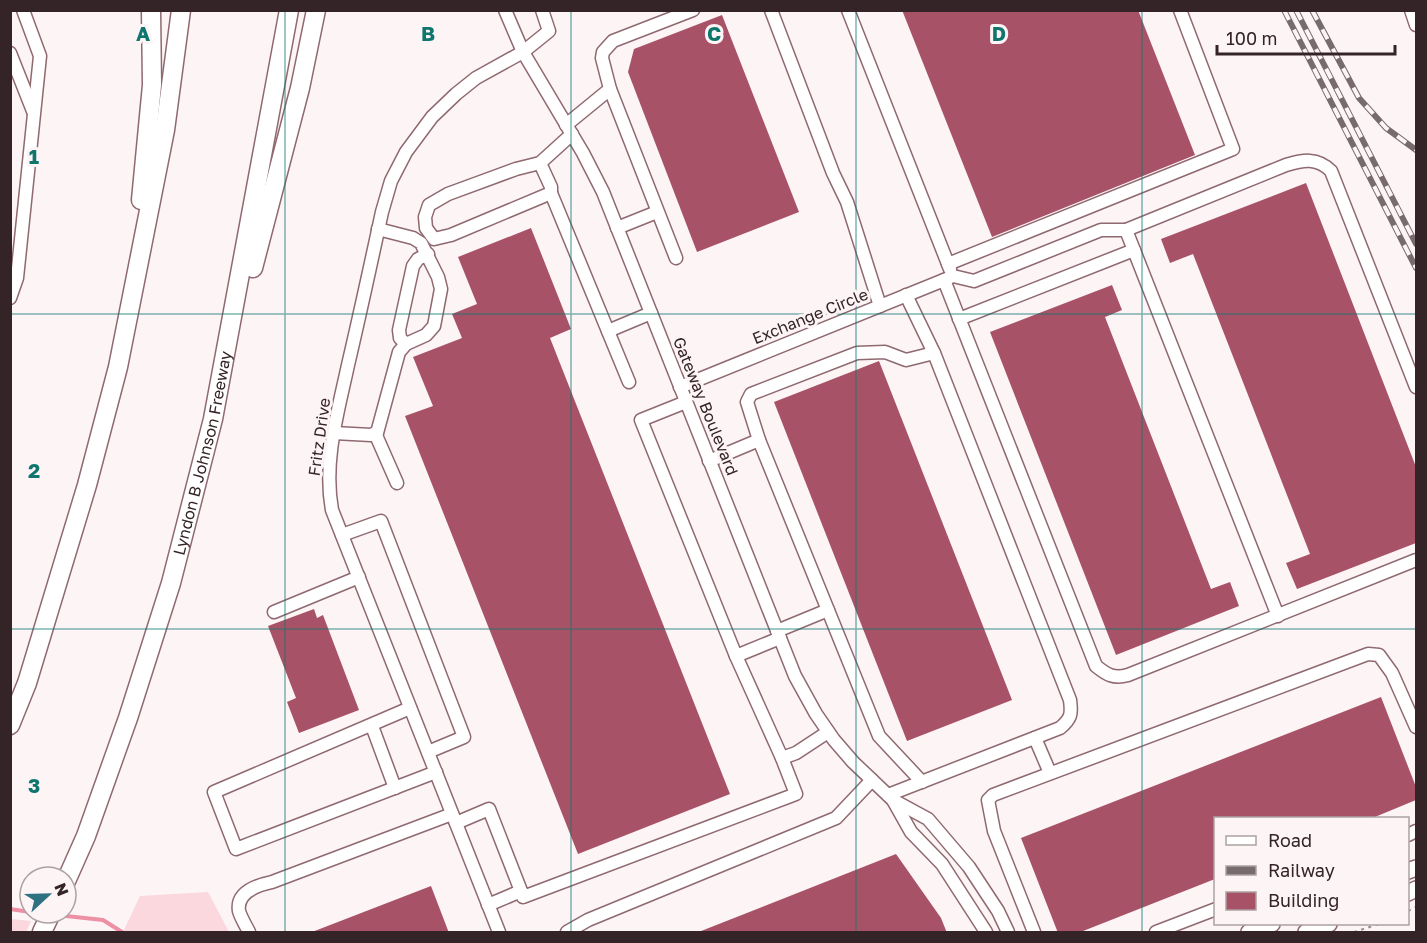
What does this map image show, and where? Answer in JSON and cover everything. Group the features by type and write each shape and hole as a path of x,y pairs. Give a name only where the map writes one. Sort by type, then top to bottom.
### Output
{"highway":[{"path":"118,367 148,147 152,85 152,10"},
{"path":"10,725 27,683 87,485 118,367 165,130 181,10"},
{"name":"Lyndon B Johnson Freeway","path":"73,865 86,836 128,718 171,583 213,419 290,10"},
{"path":"213,419 300,88 316,10"}],"main road":[{"path":"1249,933 1269,925"},
{"path":"1306,933 1326,925"}],"street":[{"path":"11,296 17,278 40,56 23,10"},
{"name":"Gateway Boulevard","path":"505,10 523,52 603,192 795,676 828,732 853,762 890,798 911,832 942,864 986,933"},
{"name":"Fritz Drive","path":"499,933 332,510 328,491 334,433 378,229 391,181 406,152 432,117 456,94 476,78 523,52 549,31 542,10"},
{"path":"676,258 610,89 602,58 603,52 613,41 693,10"},
{"path":"771,10 833,173 847,202 880,306"},
{"path":"848,10 948,273 959,319 1096,666 1107,675 1118,678 1416,560"},
{"name":"Exchange Circle","path":"680,387 906,295 948,273 1233,149 1180,10"},
{"path":"1411,10 1416,25"},
{"path":"10,53 34,112"},
{"path":"551,194 451,235 434,239 426,228 424,217 429,205 448,194 516,169 540,163 569,129 610,89"},
{"path":"948,273 974,281 1101,230 1126,230 1286,165 1314,160 1324,164 1331,171 1416,387"},
{"path":"540,163 629,382"},
{"path":"617,228 657,212"},
{"path":"334,433 371,435 377,433 399,352 406,344 426,335 434,326 441,289 428,254 413,238 378,229"},
{"path":"1126,230 1278,616"},
{"path":"418,241 429,232"},
{"path":"959,319 1134,250"},
{"path":"406,344 400,338 399,330 413,266 418,259 428,254"},
{"path":"890,798 922,782 1060,728 1069,720 1072,712 1070,700 934,353 906,295"},
{"path":"608,331 651,313"},
{"path":"922,782 879,736 759,440 747,402 751,394 856,353 885,352 906,360 934,353"},
{"path":"249,933 239,910 241,899 246,892 256,886 454,818 489,809 523,897 795,794 782,758 735,656 641,420 686,402"},
{"path":"375,434 397,483"},
{"path":"709,460 759,440"},
{"path":"342,535 381,521 464,737 428,752"},
{"path":"274,612 359,578"},
{"path":"735,656 828,610"},
{"path":"1034,933 994,831 988,800 993,795 1368,654 1379,655 1392,673 1416,727"},
{"path":"410,708 214,792 236,849 436,772"},
{"path":"372,726 395,788"},
{"path":"782,758 796,753 828,732"},
{"path":"1035,738 1050,773"},
{"path":"567,933 588,920 836,818 872,780"},
{"name":"Gateway Boulevard","path":"890,798 928,819 969,867 998,912 1008,933"},
{"path":"488,905 521,891"},
{"path":"1156,933 1214,909"}],"path":[{"path":"1354,933 1376,925"}],"shaded area":[{"path":"208,892 229,932 123,932 140,896"},
{"path":"11,919 18,920 18,925 29,925 26,932 11,932"}],"building":[{"path":"902,10 1138,10 1195,155 992,237"},
{"path":"722,15 799,212 697,252 628,72 634,49"},
{"path":"1306,183 1416,467 1416,543 1297,589 1286,563 1310,554 1193,254 1170,263 1161,239"},
{"path":"531,228 571,329 550,338 730,794 578,854 405,416 433,406 413,357 462,338 452,314 477,304 458,257"},
{"path":"1112,285 1122,310 1105,317 1211,589 1230,582 1239,606 1116,655 990,332"},
{"path":"879,361 1012,700 907,741 774,402"},
{"path":"314,609 317,618 323,615 359,710 299,733 287,702 296,698 268,626"},
{"path":"1381,697 1416,787 1416,800 1375,817 1214,817 1214,879 1078,933 1058,933 1021,838"},
{"path":"896,854 941,918 947,933 696,933"},
{"path":"431,886 449,933 312,933 312,932"}],"waterway":[{"path":"10,909 18,910"},
{"path":"78,917 103,920 122,932"}],"railway":[{"path":"1284,10 1416,268"},
{"path":"1296,10 1416,244"},
{"path":"1312,10 1359,98 1386,128 1416,150"}]}
